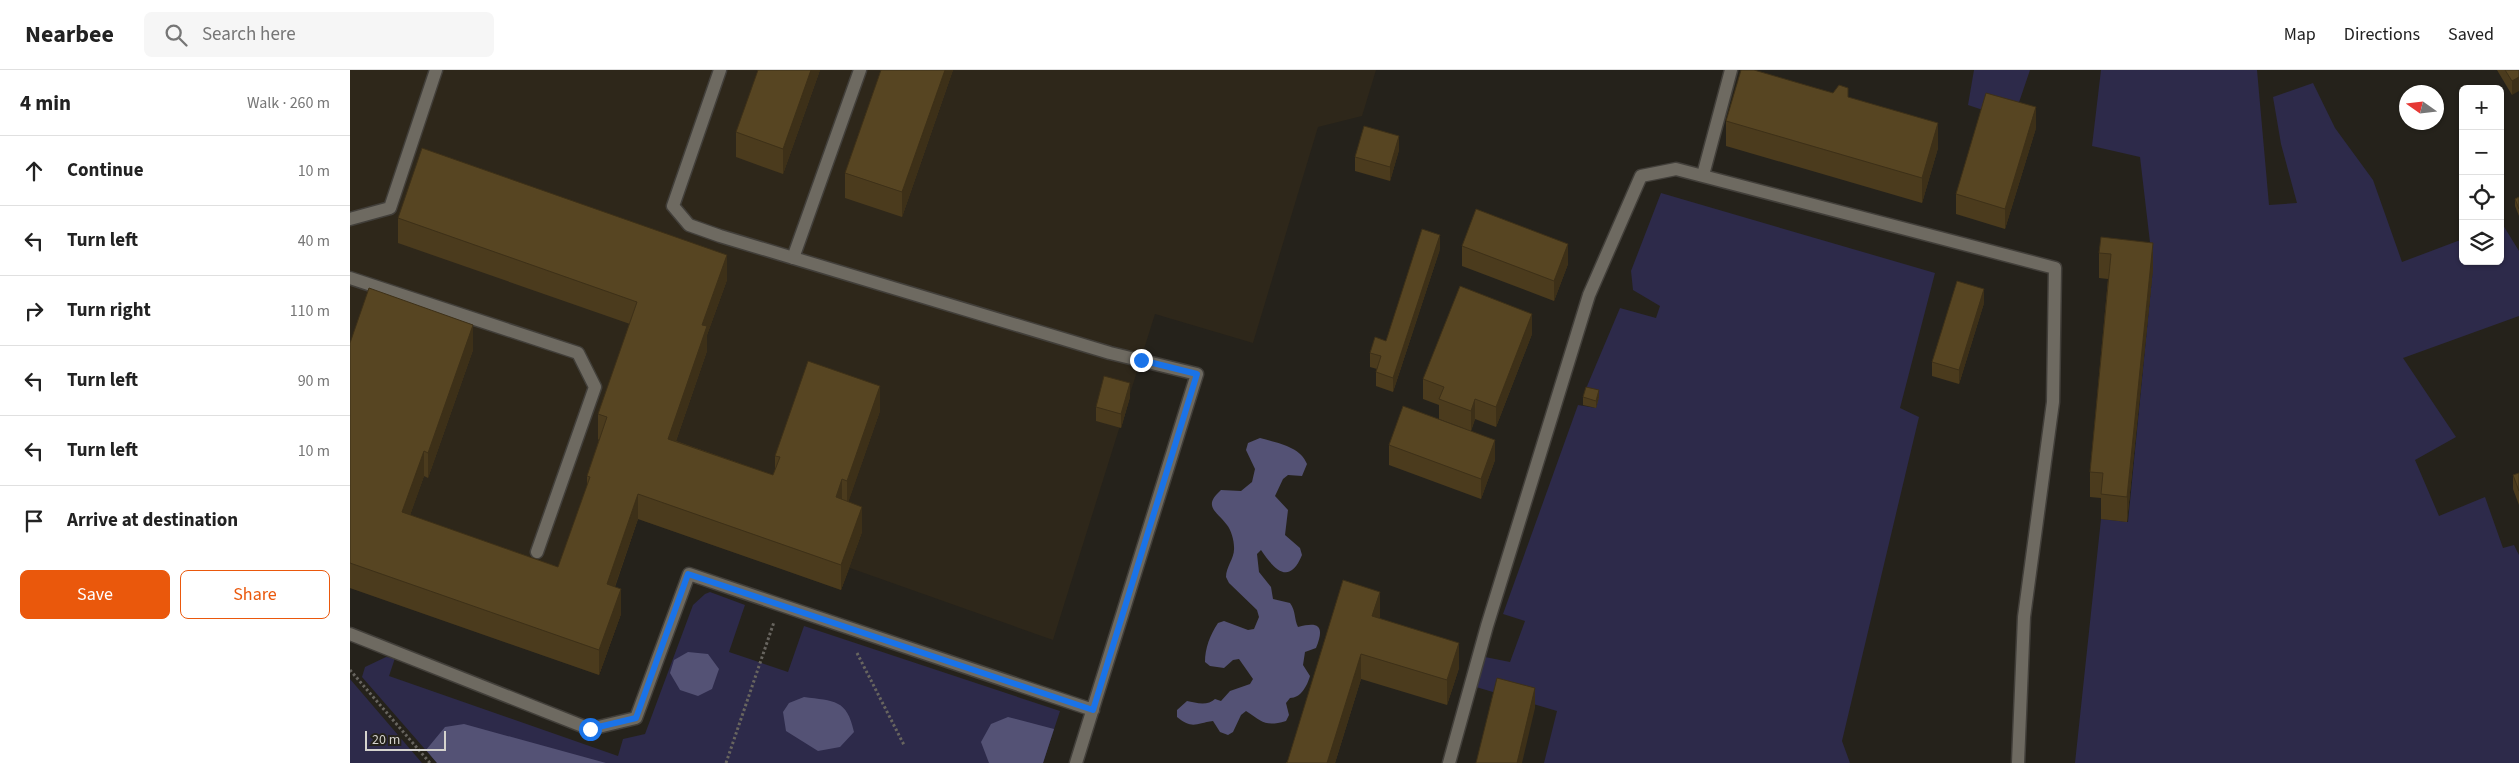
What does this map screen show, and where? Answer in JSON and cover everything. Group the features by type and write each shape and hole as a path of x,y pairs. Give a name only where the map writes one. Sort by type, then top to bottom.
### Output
{"lane":[{"path":"350,219 390,208 436,70"},
{"path":"720,70 673,206 689,225 1110,353 1197,374 1076,763"},
{"path":"793,258 860,70"},
{"path":"1703,176 1731,70"},
{"path":"1449,763 1487,626 1589,295 1641,176 1676,168 2055,268 2053,402 2024,617 2018,763"},
{"path":"350,278 578,353 595,387 537,552"},
{"path":"350,634 590,729 636,718 688,574 780,604 844,628 1093,710"}],"path":[{"path":"726,763 776,617"},
{"path":"844,628 904,745"},
{"path":"350,670 430,763"}],"shaded area":[{"path":"350,70 1376,70 1362,116 1318,127 1253,343 1155,314 1053,640 850,568 841,590 638,519 607,609 621,614 599,675 350,588"},
{"path":"1974,70 2030,70 2013,120 1968,105"},
{"path":"2101,70 2257,70 2269,205 2297,203 2281,144 2273,97 2313,83 2335,128 2373,180 2402,262 2459,241 2459,265 2504,265 2504,227 2519,251 2519,316 2403,358 2456,437 2415,460 2439,516 2485,497 2503,548 2514,545 2519,555 2519,763 2075,763 2101,519 2128,522 2153,268 2140,157 2092,146"},
{"path":"1661,193 1935,273 1900,408 1919,417 1842,741 1850,763 1544,763 1557,711 1476,687 1485,657 1510,662 1525,621 1503,614 1578,405 1596,408 1585,391 1620,308 1656,318 1660,306 1633,290 1631,271"},
{"path":"1260,438 1294,449 1304,458 1307,464 1302,476 1288,475 1283,479 1275,496 1288,510 1285,535 1300,548 1302,555 1297,565 1292,570 1286,572 1276,568 1261,550 1257,554 1259,572 1271,587 1273,599 1290,603 1298,627 1315,625 1320,630 1320,635 1316,648 1305,652 1303,665 1310,676 1303,691 1297,696 1290,698 1286,703 1289,715 1286,721 1273,724 1264,722 1246,711 1241,715 1233,732 1228,735 1220,732 1213,721 1191,725 1182,721 1177,717 1177,710 1187,701 1209,703 1215,699 1221,701 1230,691 1250,684 1253,679 1239,659 1233,660 1224,668 1210,666 1205,662 1208,642 1218,623 1224,621 1248,630 1254,629 1259,617 1257,610 1229,583 1226,577 1234,551 1233,541 1231,532 1212,505 1215,496 1221,490 1241,491 1252,482 1255,469 1246,450 1248,443"},
{"path":"710,592 745,605 729,652 788,672 804,626 1060,711 1043,763 437,763 362,677 365,667 386,657 395,658 389,676 618,756 623,739 645,734 693,605"},
{"path":"688,652 708,654 719,669 712,689 698,696 680,690 670,673 674,660"},
{"path":"350,679 422,763 350,763"},
{"path":"804,697 831,701 843,707 851,721 854,732 840,747 818,751 786,731 783,712 789,703"},
{"path":"1008,717 1054,729 1043,763 989,763 981,742 991,724"},
{"path":"464,724 606,763 437,763 426,750 445,727"}],"building":[{"path":"758,70 811,70 783,149 736,132"},
{"path":"881,70 945,70 902,192 845,173"},
{"path":"1741,70 1754,70 1833,93 1839,85 1848,88 1848,97 1938,123 1922,178 1726,121"},
{"path":"2505,70 2519,70 2519,77 2512,81"},
{"path":"1986,93 2036,107 2005,209 1956,194"},
{"path":"1364,126 1399,136 1390,167 1355,157"},
{"path":"422,148 727,255 702,325 707,326 668,439 773,475 780,457 775,456 808,361 880,386 847,481 842,479 836,497 862,507 841,565 638,494 607,584 621,589 599,650 350,563 350,343 369,288 473,325 428,453 424,451 402,512 558,567 590,477 587,476 607,417 598,414 637,302 398,218"},
{"path":"2519,197 2519,209 2515,199"},
{"path":"1476,209 1568,244 1554,281 1462,246"},
{"path":"1422,229 1440,235 1393,378 1376,372 1381,356 1370,353 1375,337 1386,341"},
{"path":"2101,237 2153,243 2127,497 2101,494 2103,473 2090,472 2111,254 2099,253"},
{"path":"1957,281 1984,289 1959,370 1932,362"},
{"path":"1460,286 1532,314 1496,407 1475,399 1471,411 1439,399 1444,387 1423,379"},
{"path":"1104,376 1130,383 1121,414 1096,407"},
{"path":"1586,387 1599,390 1596,401 1583,397"},
{"path":"1403,406 1495,440 1481,479 1389,445"},
{"path":"2519,473 2519,491 2513,475"},
{"path":"1343,580 1380,592 1372,616 1459,643 1447,680 1361,654 1327,763 1287,763"},
{"path":"1497,678 1535,688 1517,763 1476,763"}],"route":[{"path":"590,729 636,718 688,574 780,604 844,628 1093,710 1197,374 1141,360"}]}
